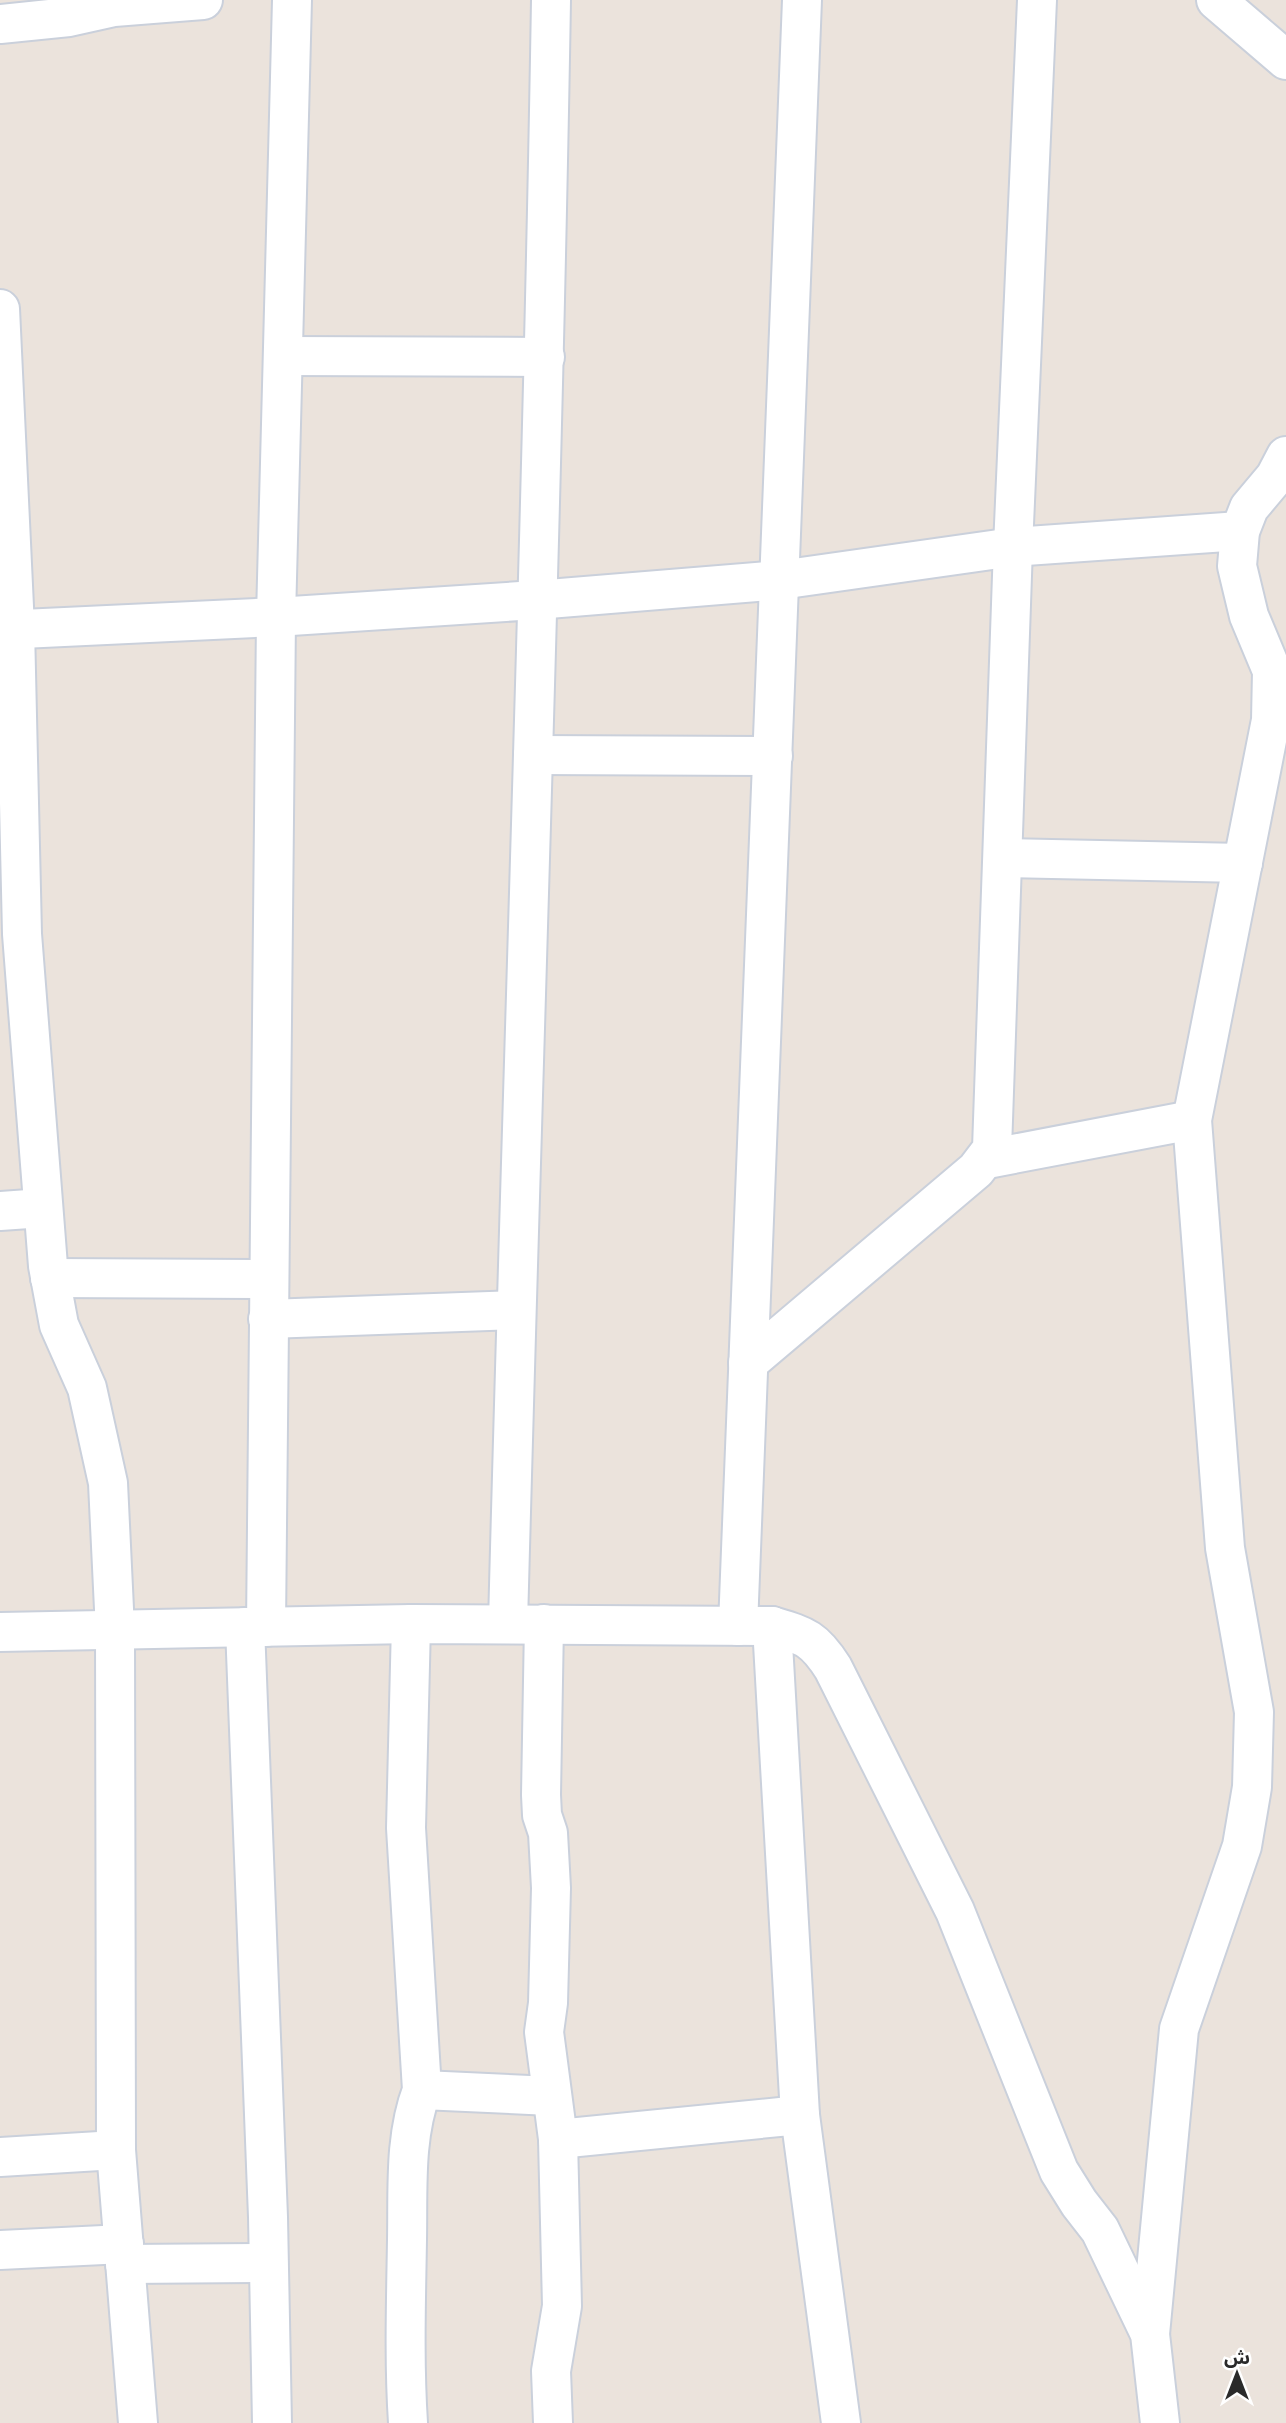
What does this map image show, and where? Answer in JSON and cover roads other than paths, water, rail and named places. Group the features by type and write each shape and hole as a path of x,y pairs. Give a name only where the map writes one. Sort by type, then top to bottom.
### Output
{"street":[{"path":"0,24 69,17 114,6 203,0"},
{"path":"272,2423 256,1627 269,1279 276,617 292,0"},
{"path":"551,0 545,357 516,1310 526,1624 542,1815 548,1833 551,1888 548,2003 544,2032 558,2139 562,2306 551,2371 553,2423"},
{"path":"802,0 748,1363 755,1626 800,2115 841,2423"},
{"path":"748,1363 976,1170 992,1149 1013,547 1037,0"},
{"path":"1216,0 1286,60"},
{"path":"0,309 8,629 22,934 43,1208 50,1278 59,1325 87,1388 108,1483 115,1630 116,2150 138,2423"},
{"path":"283,356 545,357"},
{"path":"1160,2423 1150,2334 1180,2029 1242,1846 1252,1787 1254,1712 1225,1548 1192,1120 1271,720 1272,670 1250,616 1237,566 1240,531 1249,508 1275,477 1286,456"},
{"path":"8,629 276,617 536,600 780,580 1013,547 1240,531"},
{"path":"533,755 773,756"},
{"path":"1003,858 1243,863"},
{"path":"987,1159 1192,1120"},
{"path":"0,1211 43,1208"},
{"path":"50,1278 269,1279"},
{"path":"268,1319 516,1310"},
{"path":"408,2423 405,2371 408,2158 416,2106 422,2090 406,1828 411,1624"},
{"path":"0,1632 526,1624 755,1626 800,1634 819,1647 833,1668 955,1910 1059,2171 1100,2230 1150,2334"},
{"path":"422,2090 551,2096"},
{"path":"558,2139 800,2115"},
{"path":"0,2157 116,2150"},
{"path":"0,2249 268,2263"}]}
